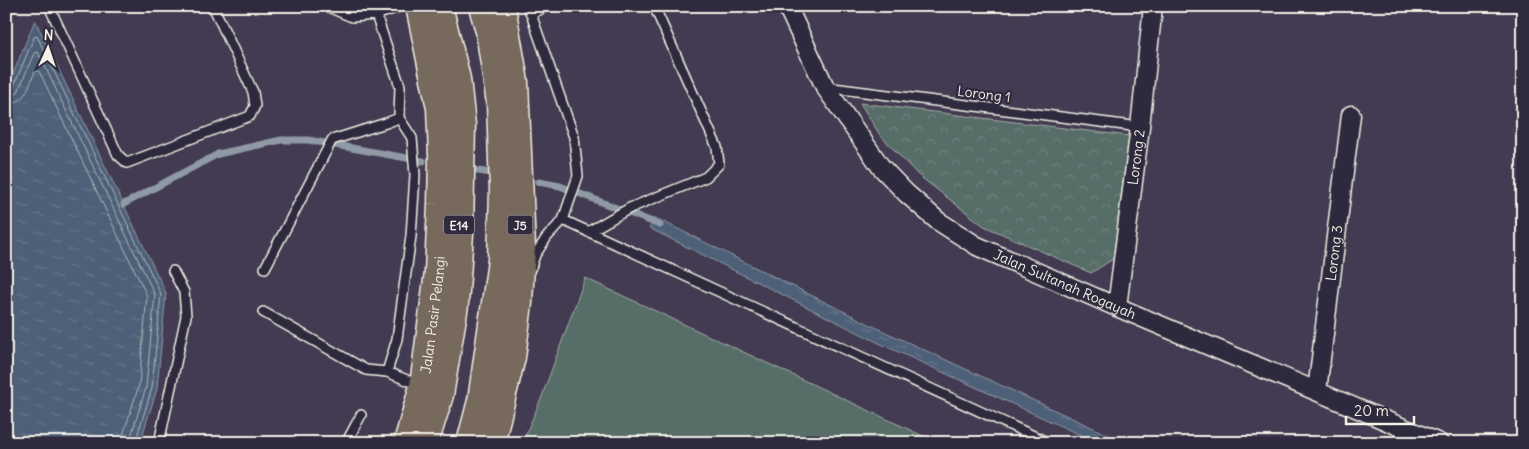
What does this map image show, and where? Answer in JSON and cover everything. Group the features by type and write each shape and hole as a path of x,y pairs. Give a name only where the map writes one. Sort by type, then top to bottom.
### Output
{"main road":[{"name":"Jalan Pasir Pelangi","path":"408,443 424,386 439,272 443,157 441,108 420,6"},
{"name":"E14","path":"424,443 439,395 454,305 460,207 461,125 456,79 438,6"},
{"path":"471,443 482,401 502,261 504,190 502,103 490,30 483,6"},
{"name":"J5","path":"490,443 511,357 518,303 521,247 514,82 501,6"}],"street":[{"name":"Jalan Sultanah Rogayah","path":"787,6 825,87 882,167 906,193 938,221 977,246 1439,443"},
{"name":"Lorong 2","path":"1117,307 1153,6"},
{"name":"Lorong 3","path":"1317,391 1351,114"}],"lane":[{"path":"49,6 118,155 127,163 250,116 255,106 253,92 213,6"},
{"path":"326,6 352,17 376,15 401,6"},
{"path":"518,303 535,255 547,237 563,220 578,176 574,137 529,10 547,6"},
{"path":"588,232 630,208 706,177 719,164 717,147 654,6"},
{"path":"376,15 400,86 399,118 412,138 415,175 411,236 397,339 386,372"},
{"name":"Lorong 1","path":"825,87 1140,127"},
{"path":"265,268 332,140 386,124 399,118"},
{"path":"563,220 1049,443"},
{"path":"159,443 186,316 184,292 172,271"},
{"path":"262,312 366,370 386,372 424,386"},
{"path":"346,443 361,415"}],"green space":[{"path":"860,103 1129,136 1113,259 1091,273 984,226 918,175 880,135"},
{"path":"585,278 938,443 522,443 541,399"}],"water":[{"path":"35,20 166,293 157,389 140,443 6,443 6,91"},
{"path":"656,218 879,329 1126,443 1098,443 881,344 649,228"}],"waterway":[{"path":"124,204 218,154 281,140 308,140 423,161"},
{"path":"466,169 497,174"},
{"path":"539,182 560,186 660,225"}]}
